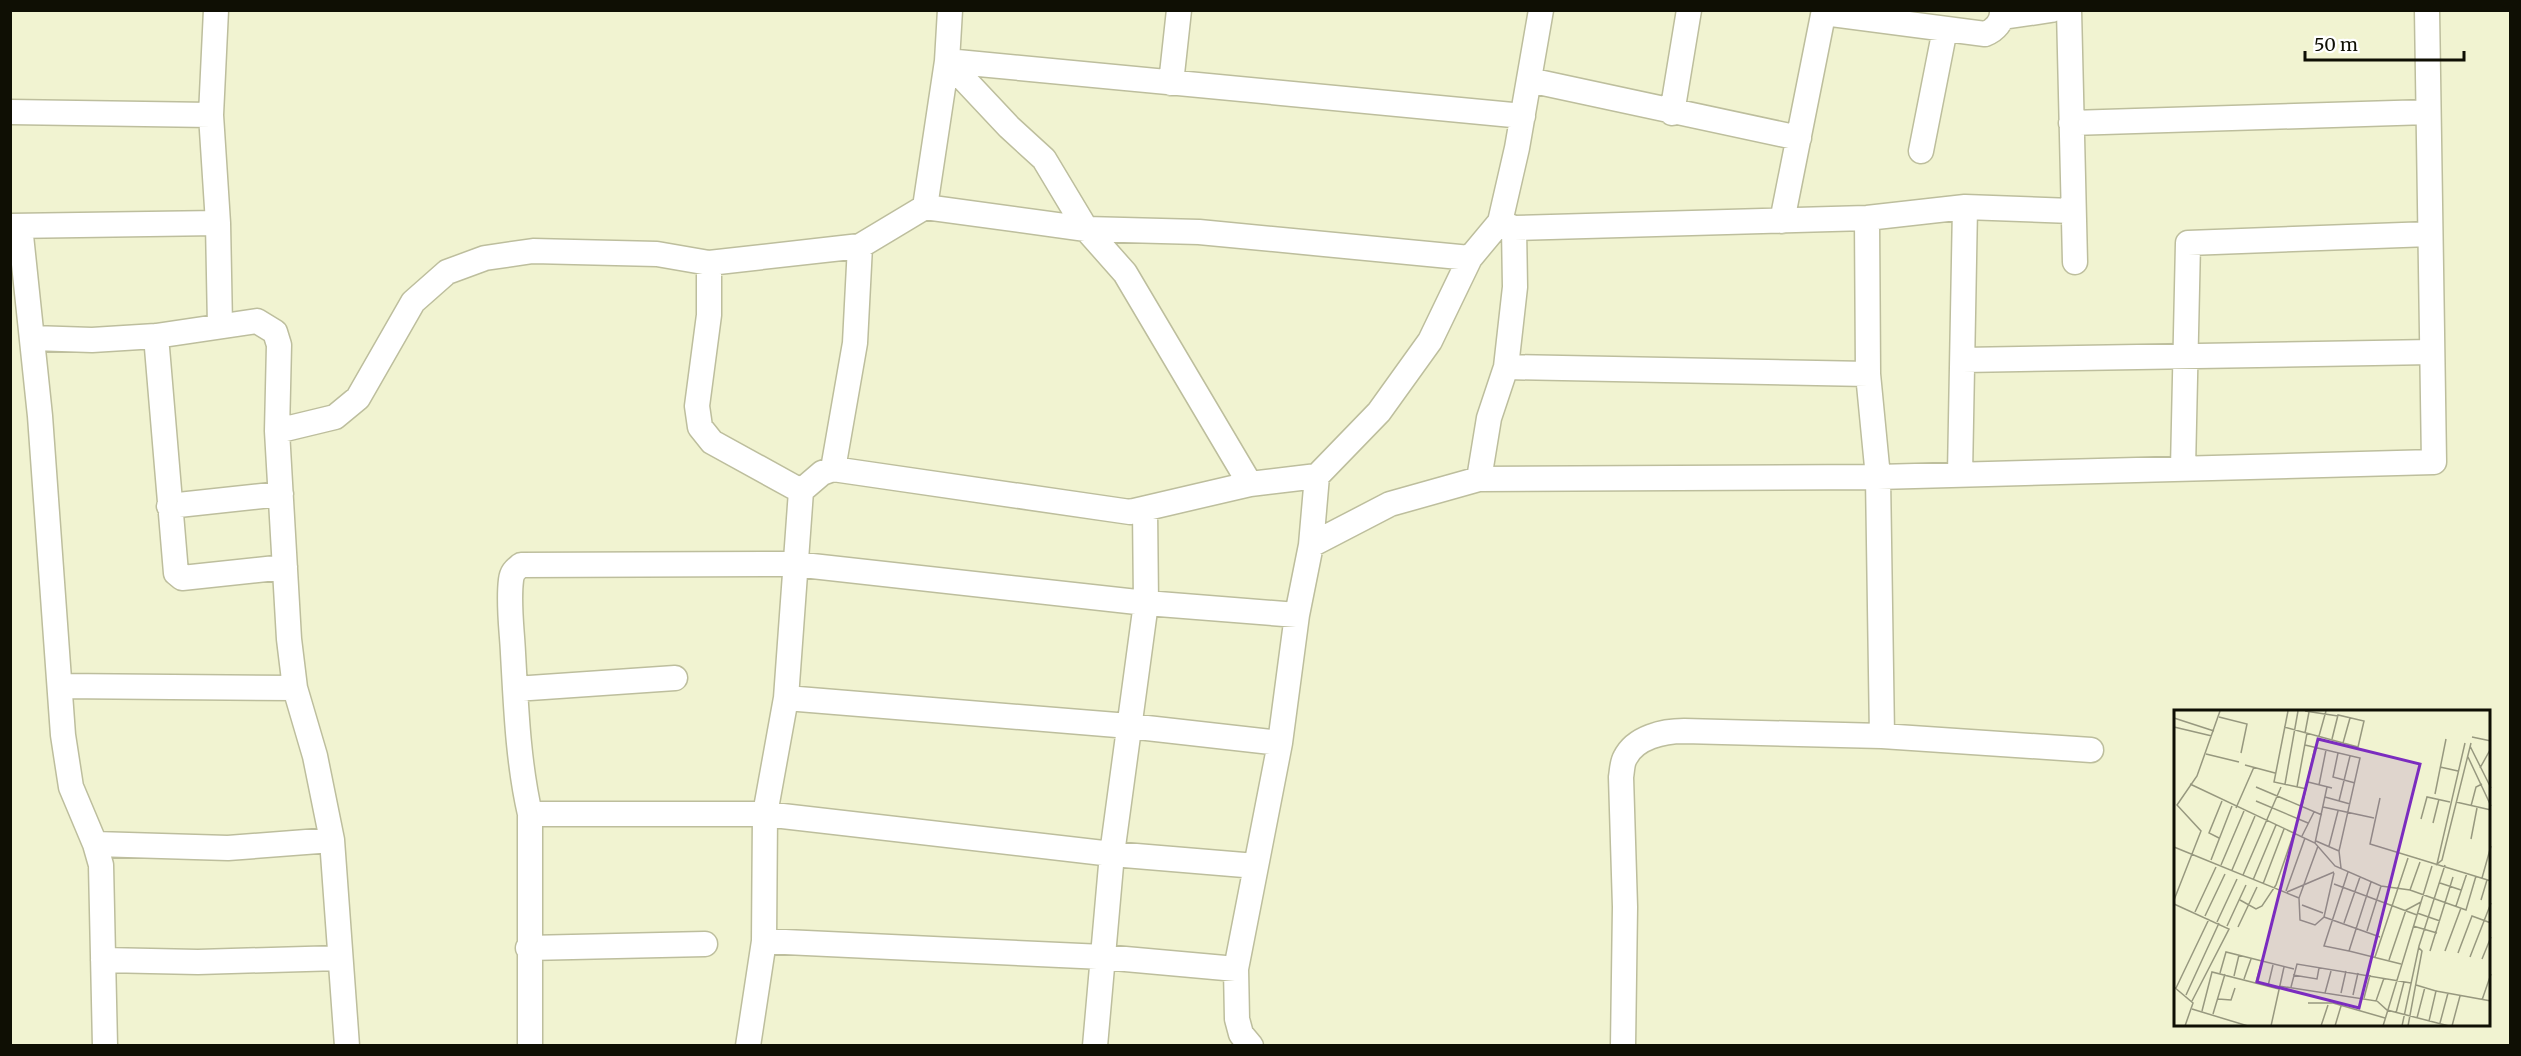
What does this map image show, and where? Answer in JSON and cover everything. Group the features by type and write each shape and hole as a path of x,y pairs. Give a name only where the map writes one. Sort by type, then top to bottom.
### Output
{"street":[{"path":"216,10 211,115 218,223 220,326"},
{"path":"925,207 947,61 950,10"},
{"path":"1171,83 1179,10"},
{"path":"1479,479 1489,418 1506,367 1515,287 1507,225 1541,10"},
{"path":"1672,113 1689,10"},
{"path":"1782,221 1824,12 1985,34 1994,30 2002,14 2051,10"},
{"path":"2069,10 2074,262"},
{"path":"1311,545 1390,504 1479,479 1878,477 2434,462 2427,10"},
{"path":"1921,151 1945,29"},
{"path":"947,61 1523,116"},
{"path":"947,61 1009,127 1044,159 1086,229 1125,273 1250,484"},
{"path":"1529,80 1672,113 1799,138"},
{"path":"10,112 211,115"},
{"path":"2071,123 2428,112"},
{"path":"277,431 335,417 358,398 413,302 447,272 485,258 532,251 657,254 709,263 860,246 925,207 1086,229 1199,232 1470,258"},
{"path":"748,1046 764,941 765,814 786,698 801,491 822,473 833,469 1103,510 1130,512 1250,484 1317,476 1379,412 1430,341 1470,258 1507,225 1867,218 1965,207 2072,211"},
{"path":"1960,474 1965,207"},
{"path":"1867,218 1868,374 1878,477 1882,736"},
{"path":"105,1046 101,865 95,844 71,787 60,686 32,338 15,226 218,223"},
{"path":"2183,468 2188,243 2430,234"},
{"path":"833,469 855,343 860,246"},
{"path":"709,263 709,315 697,406 700,427 712,442 801,491"},
{"path":"32,338 92,340 156,336 257,321 275,332 279,345 277,431 295,688 315,756 332,840 347,1046"},
{"path":"156,336 176,573 182,578 285,567"},
{"path":"1963,360 2432,352"},
{"path":"1506,367 1868,374"},
{"path":"1251,1046 1241,1034 1237,1019 1236,969 1280,743 1297,615 1311,545 1317,476"},
{"path":"170,506 281,494"},
{"path":"1095,1046 1112,854 1146,603 1145,509"},
{"path":"530,1046 528,948 530,814 525,793 515,689 511,580 513,571 521,565 794,564 1146,603 1297,615"},
{"path":"515,689 675,678"},
{"path":"60,686 295,688"},
{"path":"786,698 1129,726 1280,743"},
{"path":"1623,1046 1625,907 1622,777 1625,758 1638,743 1668,731 1882,736 2091,750"},
{"path":"530,814 765,814 1112,854 1256,866"},
{"path":"95,844 228,848 332,840"},
{"path":"764,941 1103,957 1236,969"},
{"path":"528,948 705,945"},
{"path":"103,960 198,962 340,958"}]}
